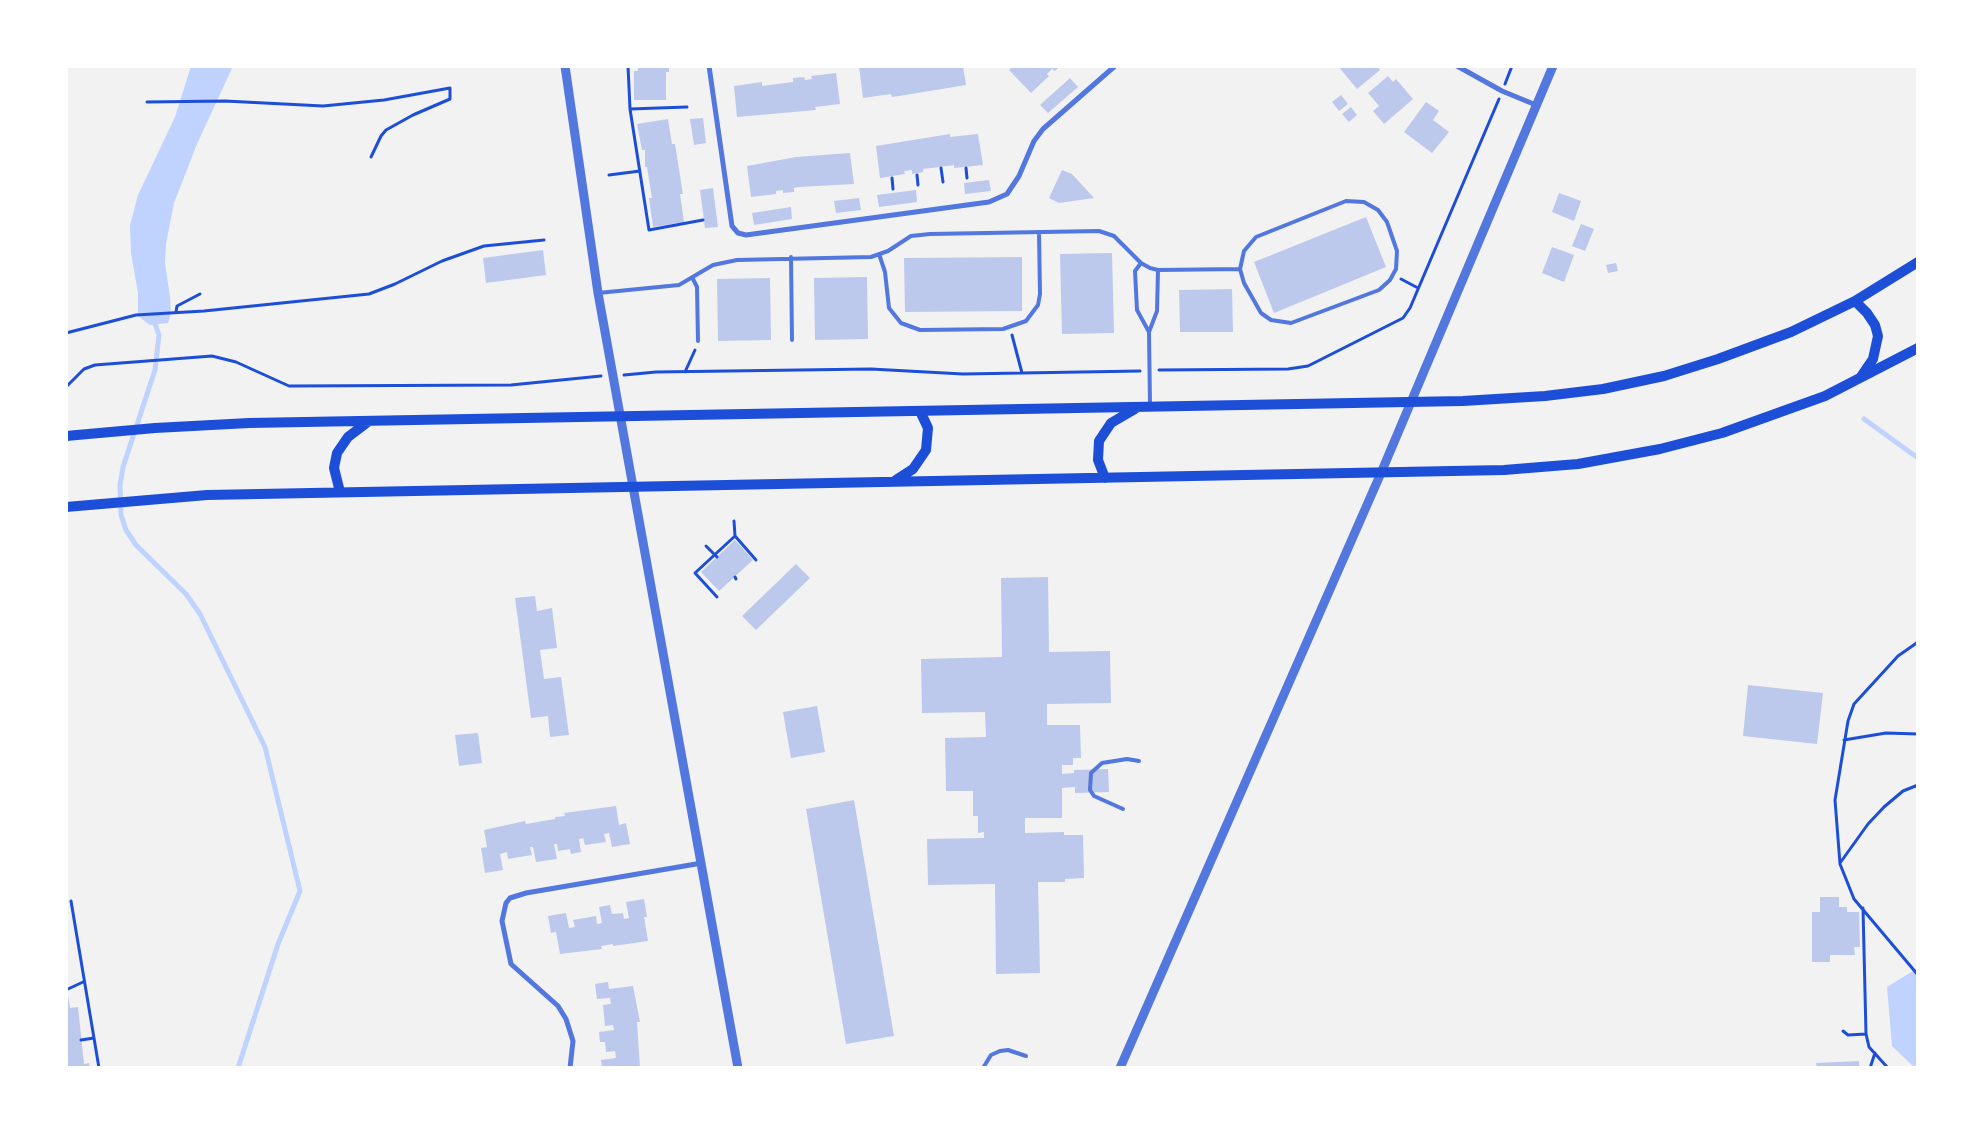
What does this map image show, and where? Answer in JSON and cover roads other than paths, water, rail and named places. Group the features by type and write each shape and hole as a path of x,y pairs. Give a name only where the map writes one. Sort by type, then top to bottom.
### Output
{"main road":[{"path":"66,436 202,425 1413,400 1463,401 1545,396 1603,389 1664,376 1791,332 1855,301 1918,262"},
{"path":"1855,301 1867,313 1875,325 1878,336 1873,359 1859,380"},
{"path":"66,507 207,495 1381,473 1504,470 1578,464 1618,457 1722,433 1825,396 1918,348"},
{"path":"1105,478 1097,451 1104,432 1119,417 1145,407"},
{"path":"893,481 913,469 926,450 928,428 920,411"},
{"path":"340,492 334,468 337,452 348,437 370,421"}],"street":[{"path":"565,66 598,293 738,1068"},
{"path":"709,66 732,226 738,233 746,235 989,202 1007,194 1019,176 1034,141 1043,129 1115,66"},
{"path":"1457,66 1502,91 1536,105"},
{"path":"1120,1068 1413,400 1442,324 1553,66"},
{"path":"570,1068 574,1041 566,1020 558,1006 511,964 502,921 506,903 510,898 526,893 702,863"}],"lane":[{"path":"1346,201 1364,202 1378,210 1387,222 1397,251 1396,269 1390,280 1379,290 1291,323 1271,320 1261,313 1244,283 1240,269 1244,251 1256,237 1346,201"},
{"path":"598,293 670,287 693,279 713,265 722,262 791,258 861,258 879,254 904,240 920,234 1089,230 1108,233 1121,241 1141,263 1158,270 1240,269"},
{"path":"879,254 885,272 889,308 901,323 920,330 1011,328 1026,321 1038,305 1040,294 1039,232"},
{"path":"791,258 792,340"},
{"path":"1141,263 1135,271 1136,310 1149,332"},
{"path":"1145,407 1149,332 1157,311 1158,270"},
{"path":"693,279 697,287 698,341"},
{"path":"1122,809 1094,796 1090,790 1091,773 1102,763 1127,760 1139,761"},
{"path":"983,1068 991,1055 1000,1051 1008,1050 1026,1056"}],"water":[{"path":"191,66 233,66 197,144 174,203 166,244 165,263 171,313 168,323 150,325 138,316 138,293 131,253 130,225 138,195 175,117"},
{"path":"1918,968 1918,1068 1915,1068 1892,1046 1887,987"}],"waterway":[{"path":"154,321 159,335 155,370 123,467 120,485 121,515 126,530 136,545 186,594 200,614 265,747 300,891 278,944 238,1068"},
{"path":"1864,419 1918,458"}]}
